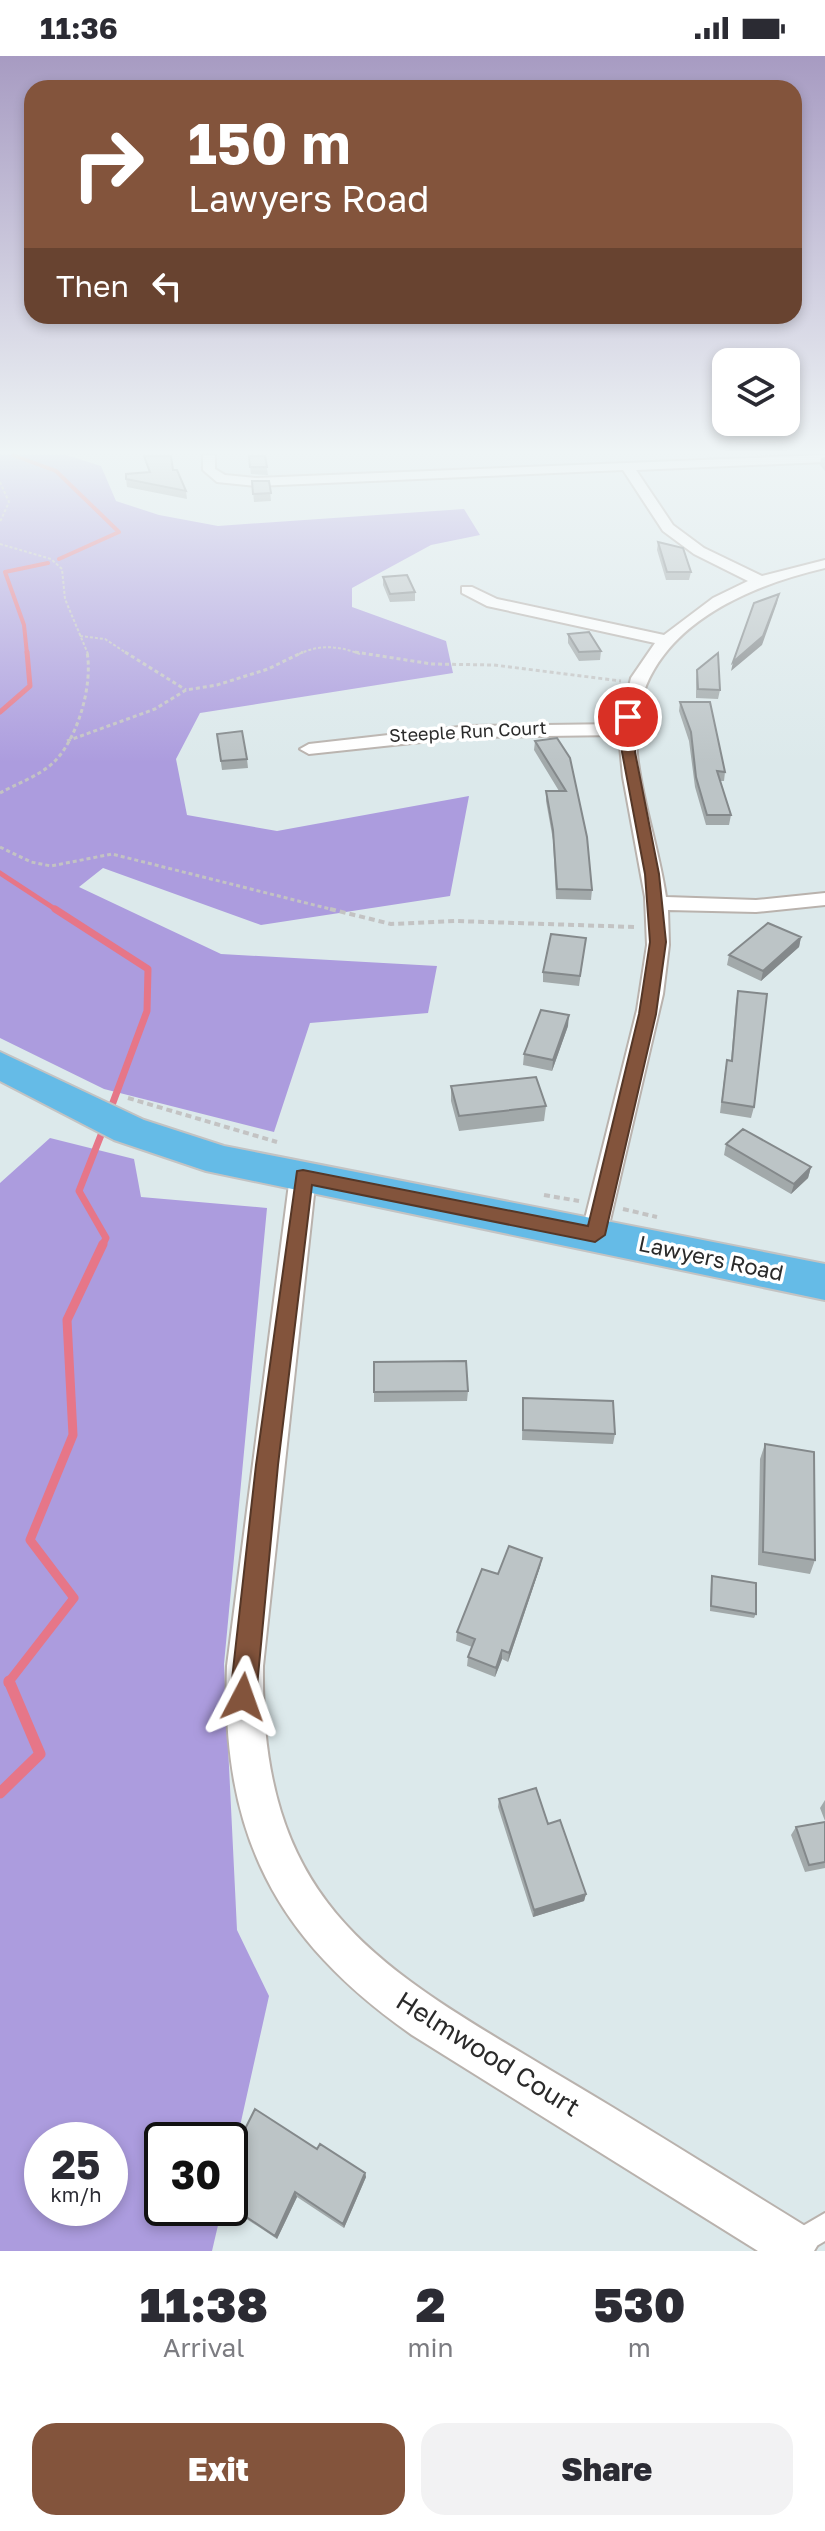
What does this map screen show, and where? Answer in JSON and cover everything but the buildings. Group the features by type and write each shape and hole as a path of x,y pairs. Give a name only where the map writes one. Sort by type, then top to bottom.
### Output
{"main road":[{"name":"Lawyers Road","path":"0,1065 72,1104 156,1141 221,1160 294,1160 599,1220 825,1282"}],"street":[{"path":"712,557 758,580"},
{"path":"599,1220 652,992 657,928 657,903 627,730 638,684 667,641 704,608 758,580 825,564"},
{"path":"467,590 492,603 667,641"},
{"name":"Steeple Run Court","path":"309,749 386,736 477,728 627,730"},
{"path":"657,903 756,906 825,899"},
{"name":"Helmwood Court","path":"294,1160 270,1439 243,1697 261,1820 282,1870 316,1922 361,1969 418,2015 662,2162 793,2246"}],"lane":[{"path":"793,2246 825,2226"}],"path":[{"path":"0,793 54,762 78,721 90,668 65,599 62,569 46,557"},
{"path":"80,636 105,639 186,690"},
{"path":"67,741 121,724 179,697 186,690 217,685 268,669 311,648 340,646 363,655 432,664 494,665 638,684"},
{"path":"0,847 40,865 53,865 96,853 112,854 391,924 456,921 657,928"},
{"path":"117,1094 294,1160"},
{"path":"539,1194 599,1220 669,1220"}],"shaded area":[{"path":"0,557 408,557 352,588 352,607 446,641 453,673 200,713 176,759 187,815 277,831 469,796 450,896 261,925 103,868 79,887 221,954 437,966 428,1013 310,1023 274,1132 104,1089 0,1038"},
{"path":"50,1138 134,1159 141,1197 267,1208 224,1664 237,1930 269,1996 241,2122 144,2122 144,2226 218,2226 212,2251 0,2251 0,1183"}],"waterway":[{"path":"27,654 24,625 5,572 48,563"},
{"path":"0,712 30,686 27,652"},
{"path":"0,873 58,911"},
{"path":"55,909 148,969 147,1011 112,1105"},
{"path":"101,1135 79,1191 106,1238 103,1244"},
{"path":"9,1681 74,1598 30,1540 73,1435 67,1320 103,1244"},
{"path":"0,1793 40,1754 9,1681"}],"route":[{"path":"243,1697 247,1635 303,1176 595,1235 648,1014 658,942 657,903 628,752 628,717"}]}
